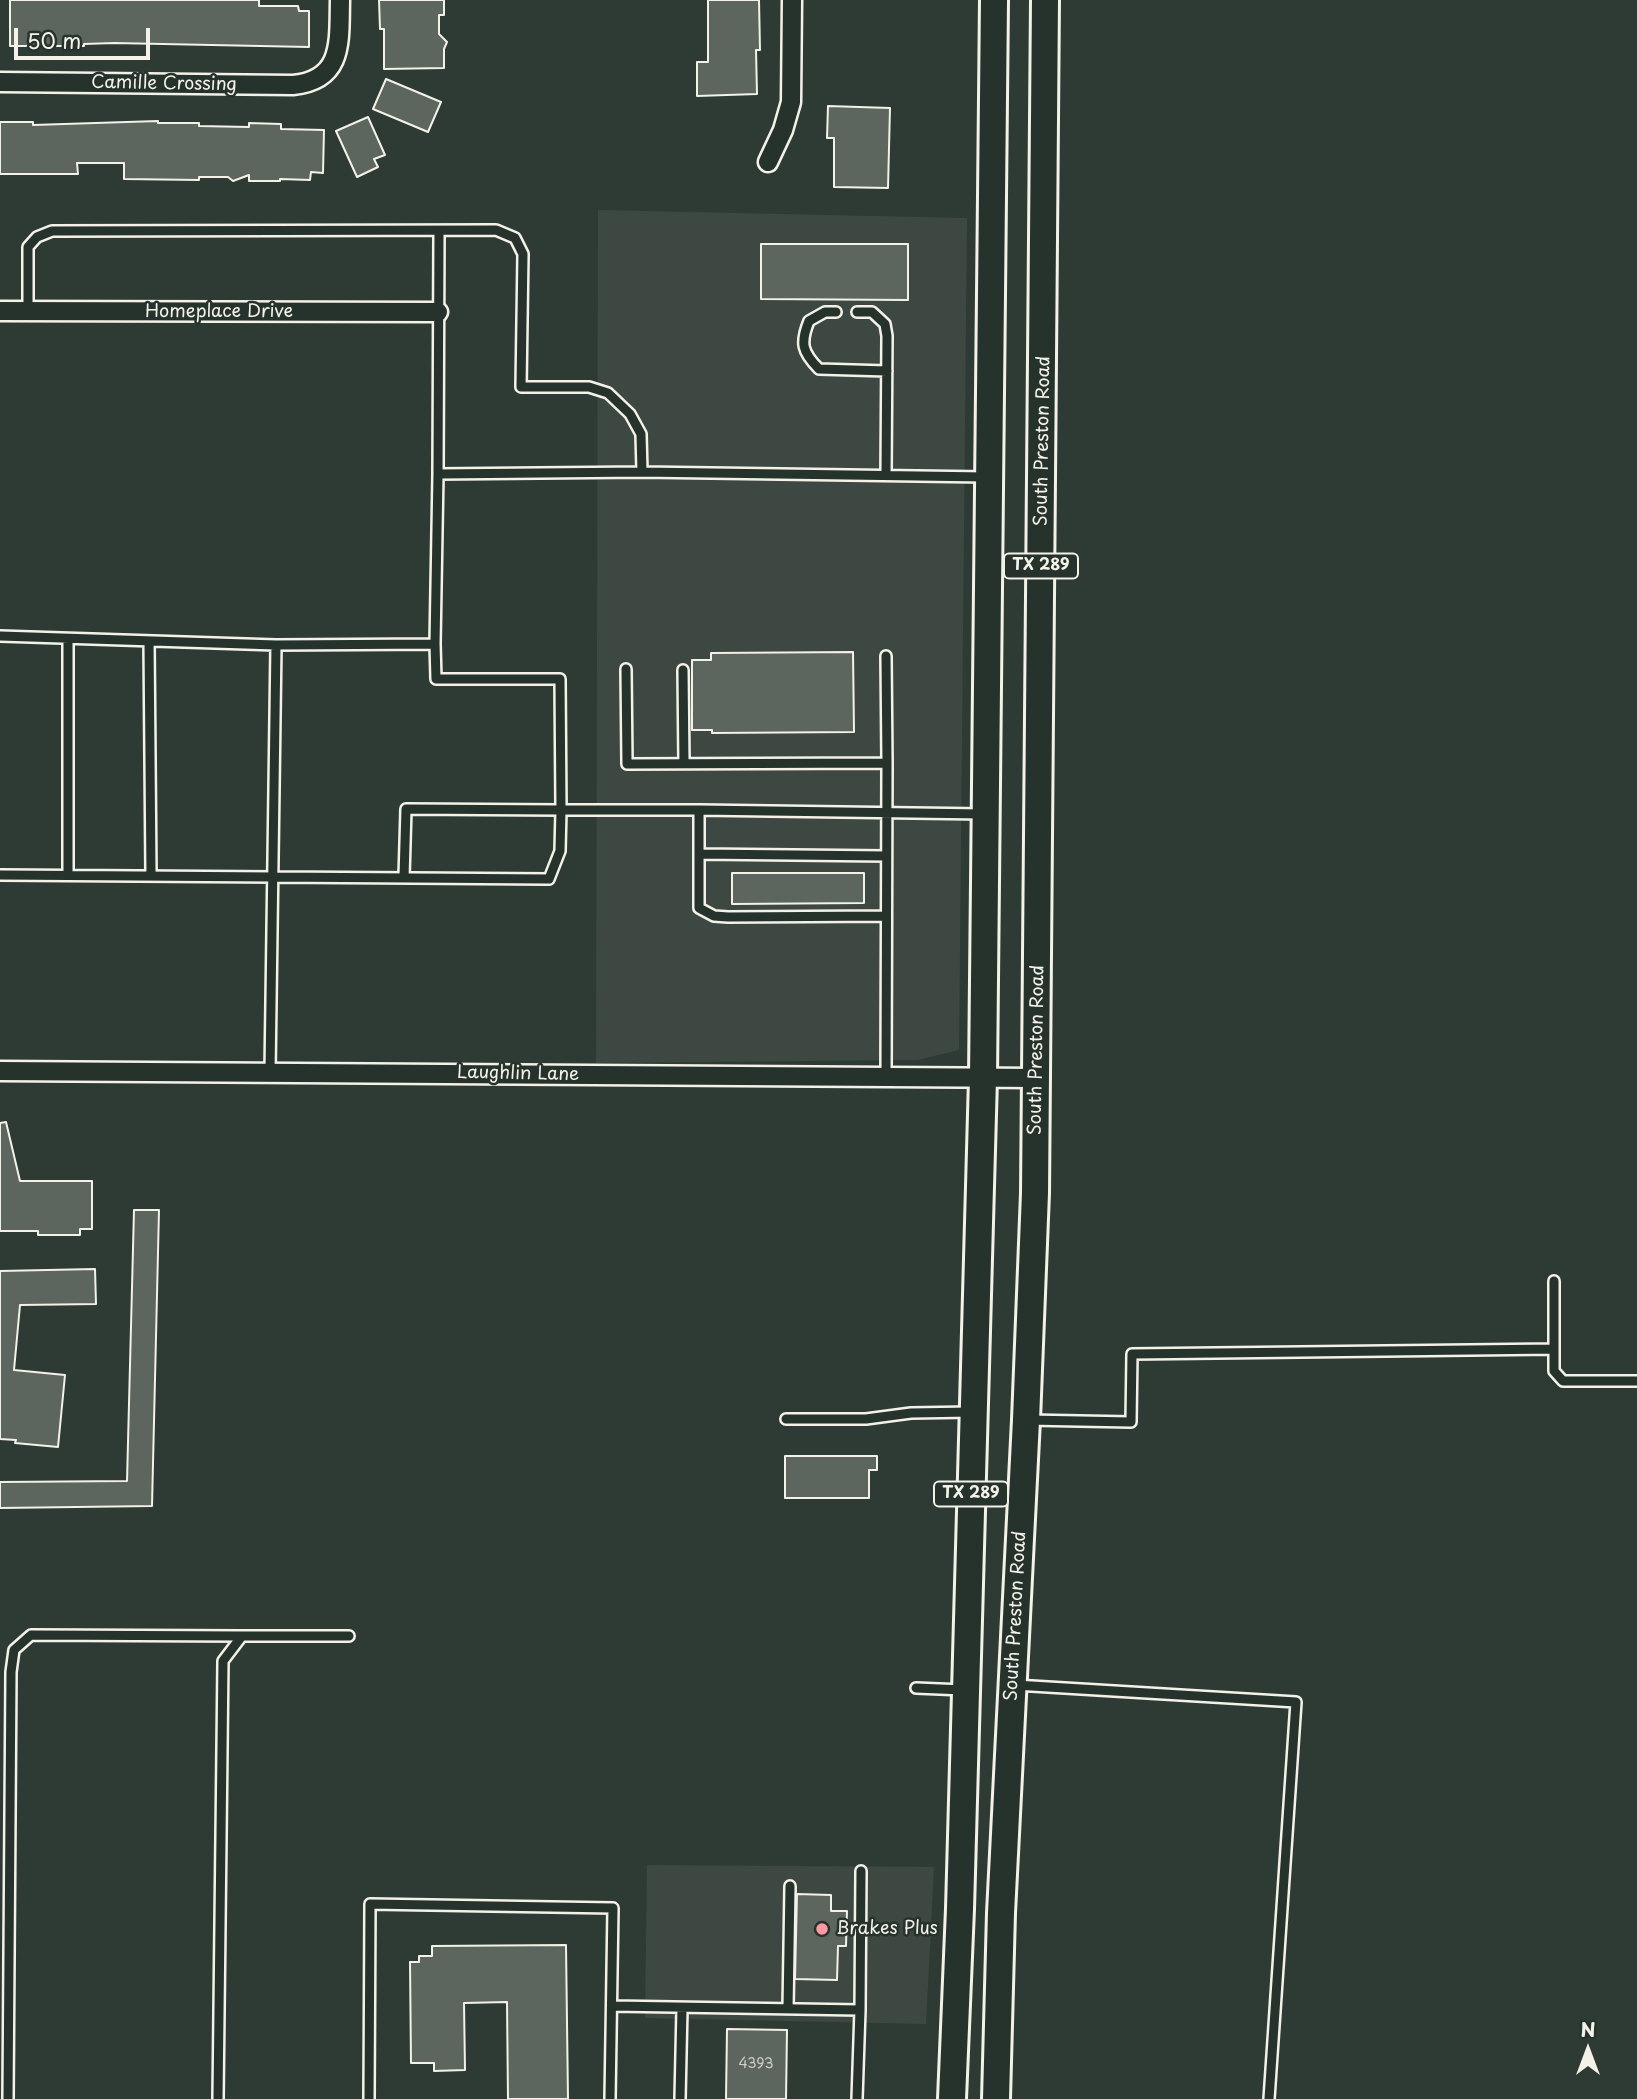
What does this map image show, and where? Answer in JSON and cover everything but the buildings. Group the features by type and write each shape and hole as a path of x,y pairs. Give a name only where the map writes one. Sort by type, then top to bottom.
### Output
{"main road":[{"name":"TX 289","path":"952,2099 960,1909 983,1078 994,0"},
{"name":"South Preston Road","path":"996,2099 1001,1913 1034,1220 1045,0"}],"street":[{"name":"Camille Crossing","path":"0,82 309,83 325,74 334,63 339,46 340,0"},
{"path":"768,162 783,130 791,102 792,0"},
{"name":"Homeplace Drive","path":"0,311 438,312"},
{"name":"Laughlin Lane","path":"0,1071 1037,1078"}],"lane":[{"path":"28,311 28,247 37,237 52,231 496,230 515,238 523,254 521,387 589,387 608,393 630,414 642,434 642,472"},
{"path":"0,876 549,879 560,851 560,679 436,679 439,231"},
{"path":"836,312 825,312 809,321 802,337 807,358 819,369 887,371"},
{"path":"857,312 872,312 885,324 886,475"},
{"path":"438,474 642,472 988,477"},
{"path":"0,636 276,645 435,644"},
{"path":"68,639 68,876"},
{"path":"149,641 151,876"},
{"path":"270,1072 276,645"},
{"path":"886,656 886,1077"},
{"path":"626,669 626,764 887,763"},
{"path":"683,670 684,764"},
{"path":"404,877 406,809 986,814"},
{"path":"699,810 699,908 714,916 886,916"},
{"path":"700,854 886,856"},
{"path":"1554,1281 1553,1371 1563,1381 1637,1381"},
{"path":"1026,1420 1131,1422 1132,1354 1553,1349"},
{"path":"786,1419 866,1419 911,1413 974,1412"},
{"path":"8,2099 11,1685 14,1650 31,1635 349,1636"},
{"path":"218,2099 223,1661 242,1636"},
{"path":"1013,1685 1296,1702 1269,2099"},
{"path":"916,1688 965,1690"},
{"path":"857,2099 861,1871"},
{"path":"788,2009 790,1886"},
{"path":"369,2099 370,1904 613,1908 610,2099"},
{"path":"612,2006 860,2010"},
{"path":"680,2099 682,2008"}],"shaded area":[{"path":"598,210 967,218 959,1050 918,1060 596,1063"},
{"path":"647,1865 934,1867 926,2024 645,2018"}],"place":[{"name":"Brakes Plus","path":"822,1929"}]}
